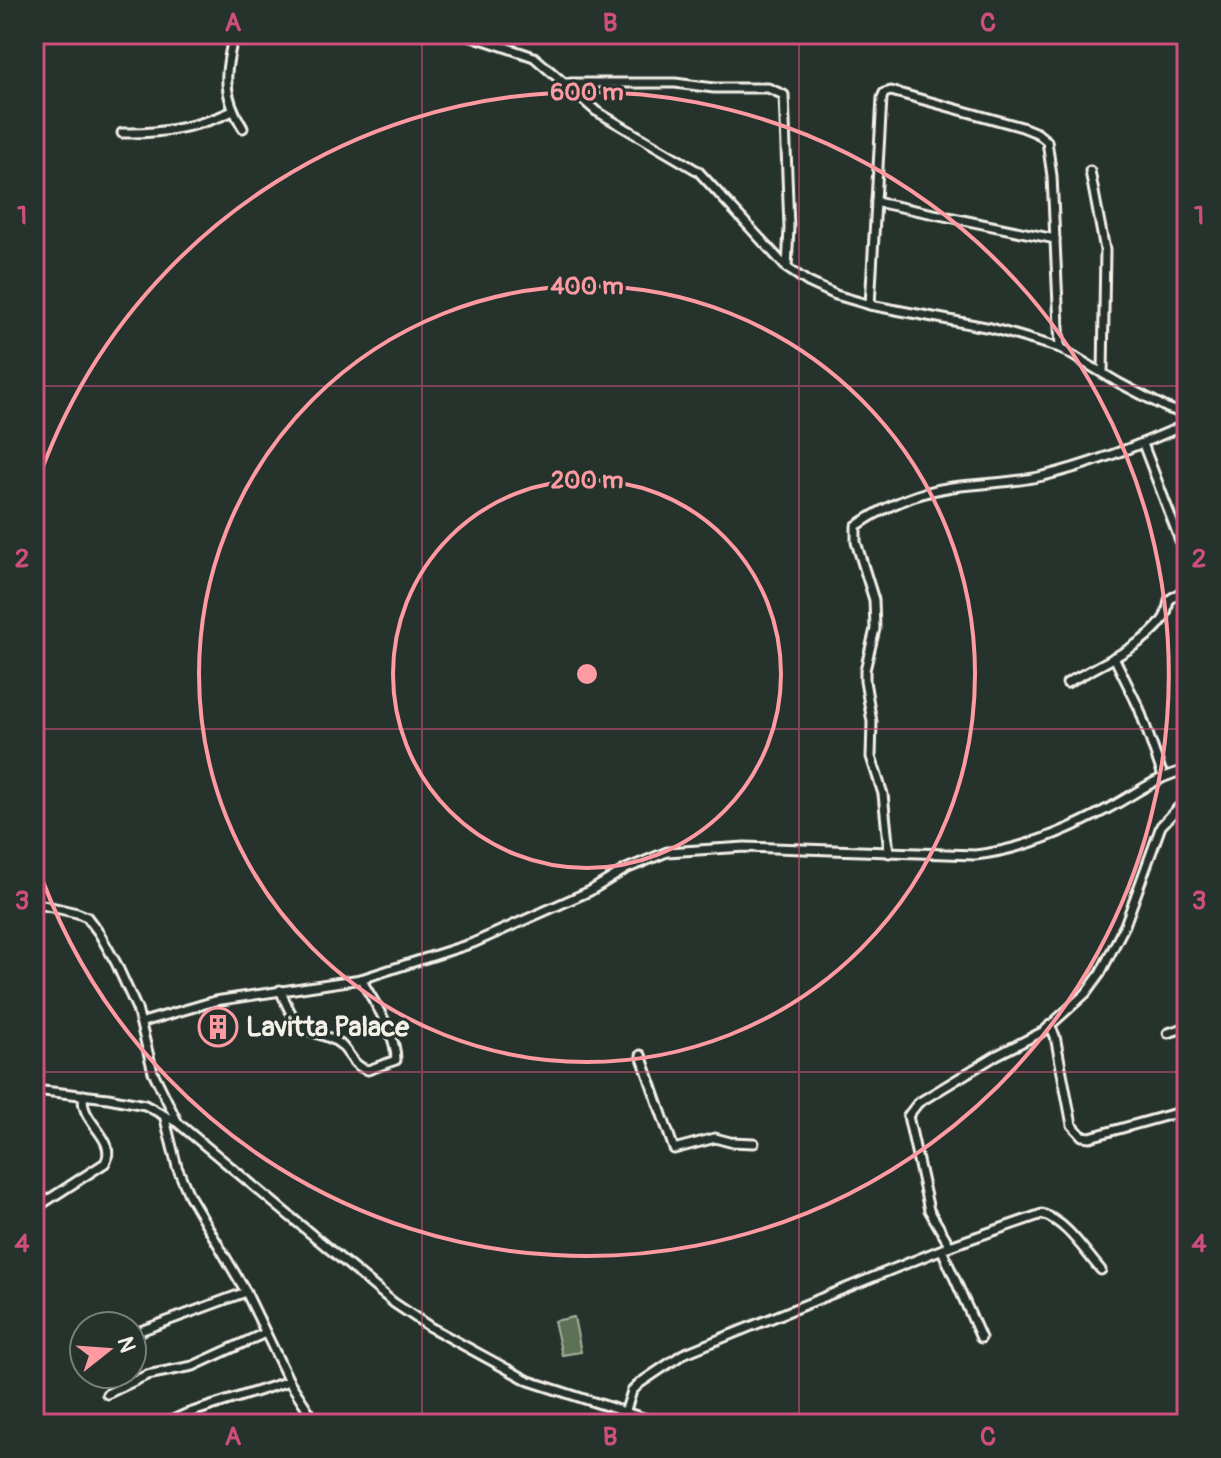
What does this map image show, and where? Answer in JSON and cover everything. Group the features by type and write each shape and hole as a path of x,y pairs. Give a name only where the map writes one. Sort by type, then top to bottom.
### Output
{"street":[{"path":"234,34 226,69 226,86 233,111 243,128"},
{"path":"466,34 534,57 615,124 698,171 787,268 836,295 870,305 991,328 1060,348 1167,408 1187,415"},
{"path":"502,46 505,34"},
{"path":"564,83 675,83 714,88 768,88 784,95 789,228 787,268"},
{"path":"870,305 882,98 884,93 891,91 1022,127 1043,138 1049,147 1060,348"},
{"path":"122,133 154,134 187,128 233,111"},
{"path":"1090,171 1105,250 1103,373"},
{"path":"876,202 1055,239"},
{"path":"889,853 883,794 871,757 872,722 865,681 875,629 874,600 856,542 856,526 893,505 923,494 1042,476 1143,444 1187,424"},
{"path":"1143,444 1187,559"},
{"path":"1067,683 1152,631 1166,615 1169,600 1187,588"},
{"path":"1114,657 1139,708 1163,776"},
{"path":"143,1022 215,1001 361,979 473,943 590,891 626,869 667,852 745,847 975,855 1007,852 1108,809 1163,776 1187,770"},
{"path":"981,1338 929,1210 908,1125 910,1111 997,1055 1032,1039 1067,1012 1100,974 1125,925 1161,826 1187,803"},
{"path":"34,903 87,917 116,963 143,1022 143,1039 153,1072 178,1123"},
{"path":"280,990 301,1026 335,1040 355,1065 368,1070 396,1060 396,1053 384,1022 361,979"},
{"path":"1050,1025 1055,1036 1072,1125 1082,1136 1090,1137 1187,1110"},
{"path":"1168,1033 1187,1027"},
{"path":"641,1055 674,1149 715,1138 754,1143"},
{"path":"34,1090 145,1105 164,1115 178,1123 394,1303 430,1327 529,1381 662,1424"},
{"path":"34,1209 105,1163 108,1158 107,1145 85,1111 84,1095"},
{"path":"164,1115 177,1167 189,1195 246,1292 289,1381 317,1424"},
{"path":"625,1413 632,1391 683,1354 946,1248 1042,1214 1052,1217 1063,1227 1101,1270"},
{"path":"148,1328 246,1292"},
{"path":"107,1394 147,1375 193,1366 265,1333"},
{"path":"164,1424 289,1381"}],"green space":[{"path":"574,1317 581,1352 562,1355 554,1321"}],"place":[{"name":"Lavitta Palace","path":"218,1027"}]}
